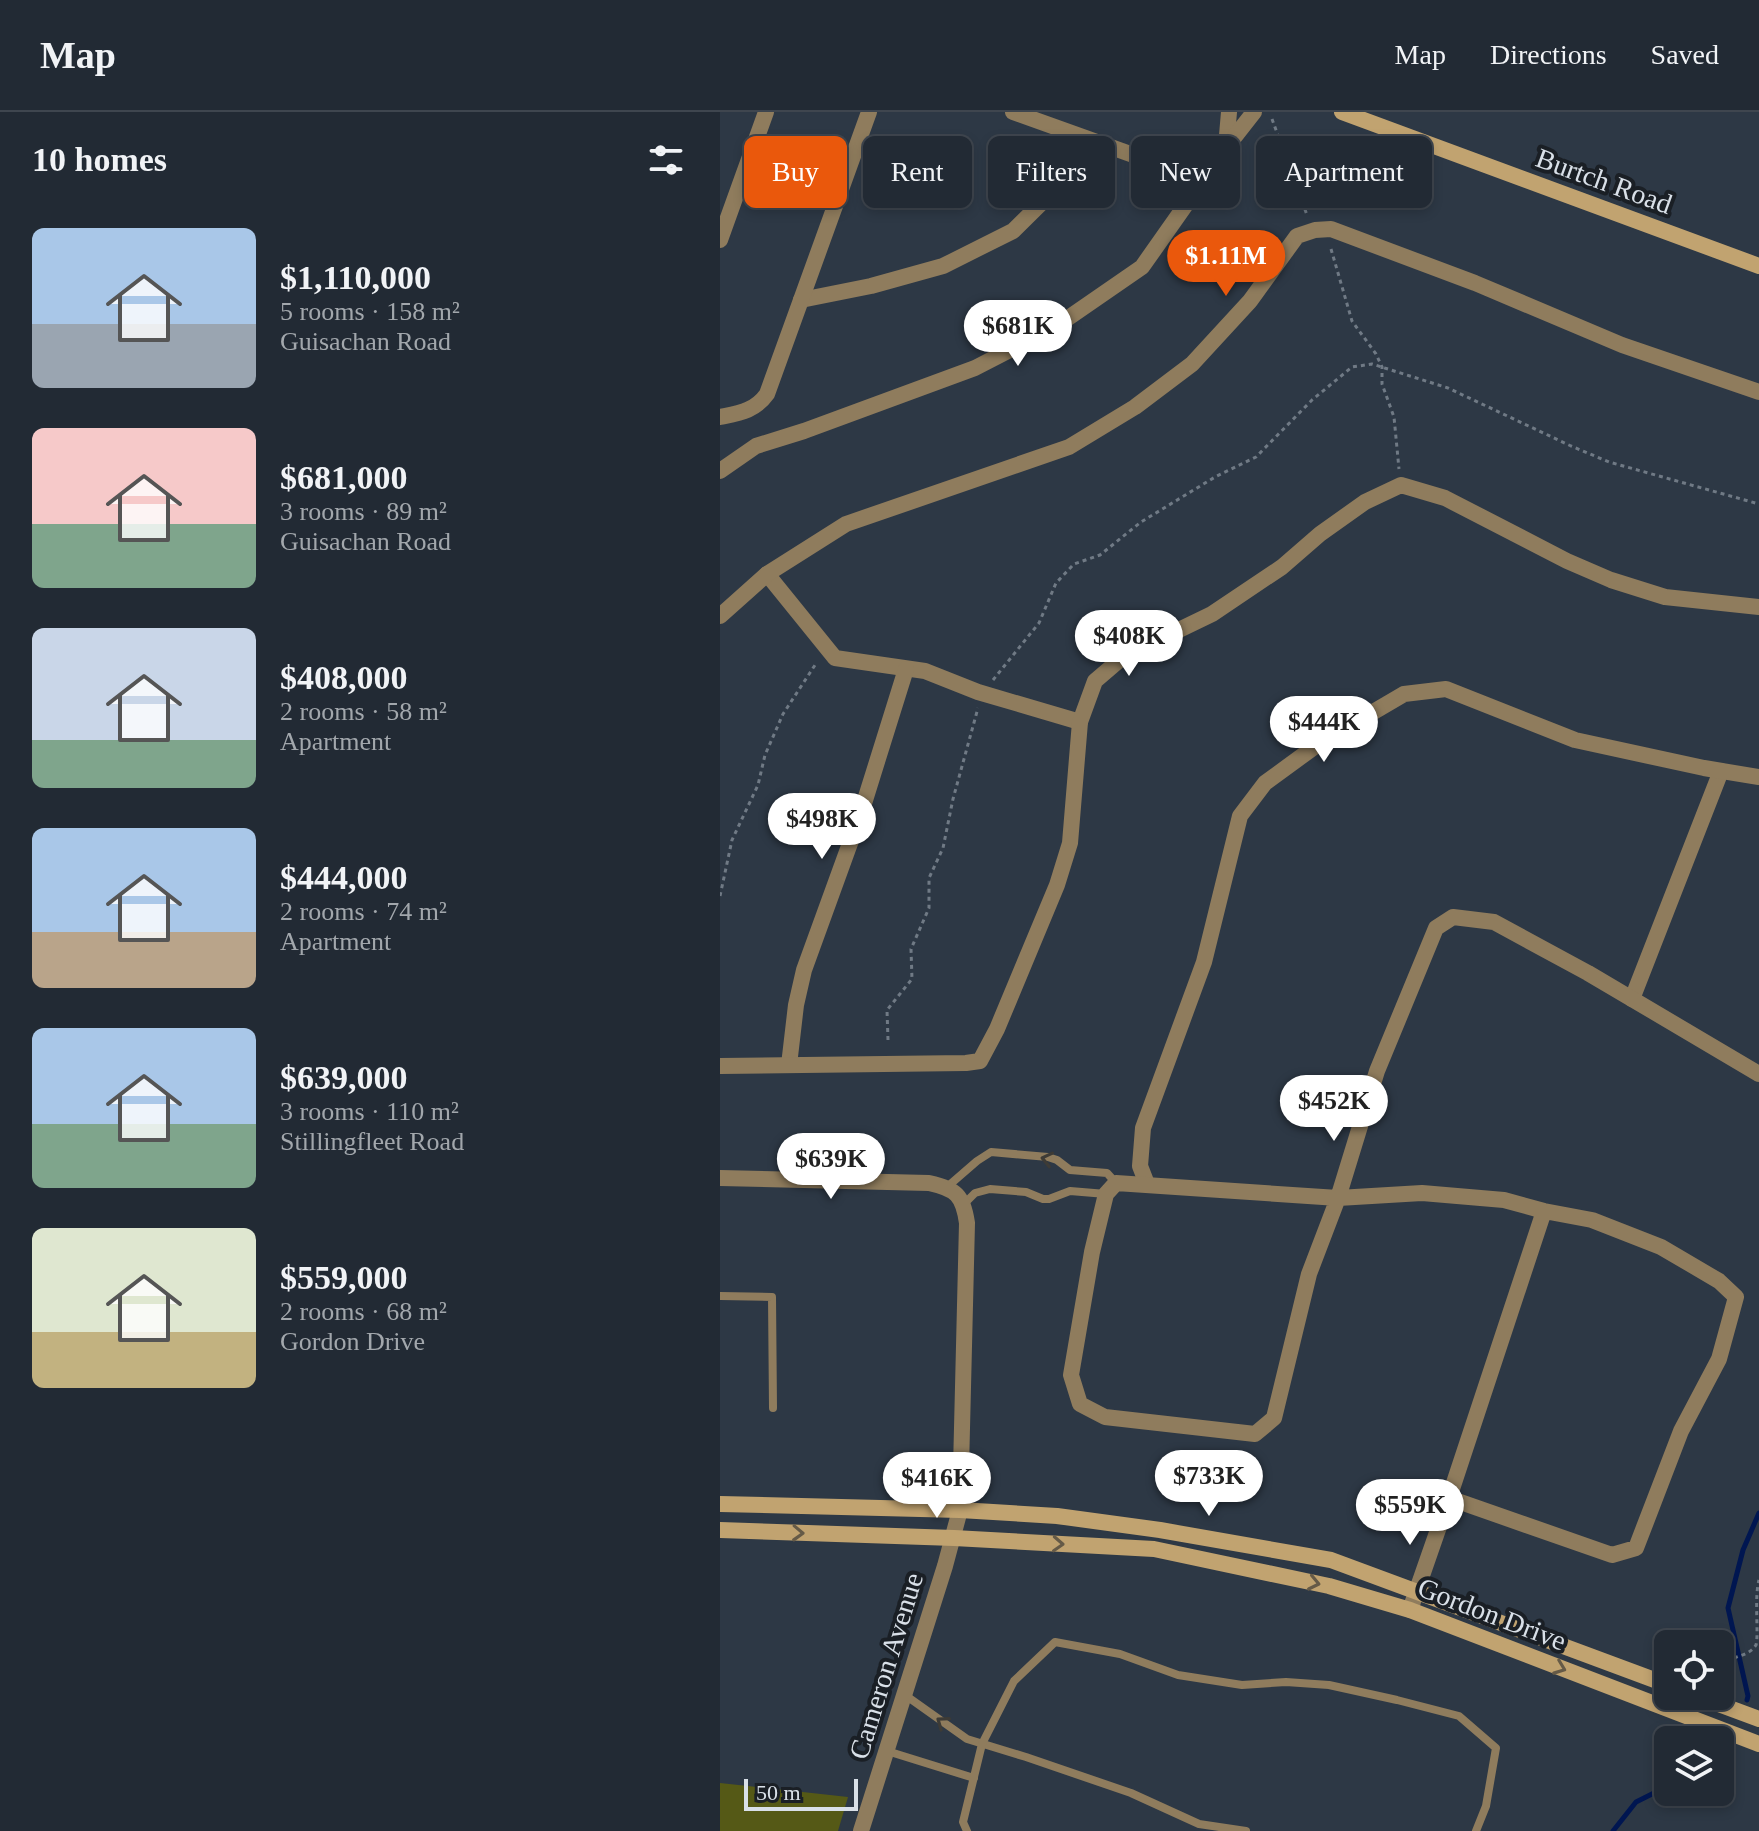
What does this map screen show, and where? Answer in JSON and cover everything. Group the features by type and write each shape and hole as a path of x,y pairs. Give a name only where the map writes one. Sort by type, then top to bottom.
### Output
{"main road":[{"name":"Burtch Road","path":"1342,112 1759,266"},
{"name":"Gordon Drive","path":"720,1504 960,1510 1057,1516 1160,1530 1331,1560 1654,1680"},
{"name":"Gordon Drive","path":"720,1530 1154,1549 1329,1586 1410,1610 1759,1744"},
{"path":"1734,1710 1759,1719"}],"street":[{"path":"720,240 766,112"},
{"path":"720,417 747,411 767,394 869,112"},
{"path":"1013,112 1079,136"},
{"path":"1226,136 1229,112"},
{"path":"1235,136 1254,112"},
{"path":"801,300 871,286 943,266 1013,231 1036,208"},
{"path":"720,471 756,446 975,368 1058,325 1142,267 1183,208"},
{"path":"720,616 767,574 846,524 1069,447 1135,407 1192,364 1250,301 1297,236 1315,230 1331,229 1475,283 1622,345 1759,392"},
{"path":"720,1066 980,1061 997,1029 1057,885 1070,843 1080,722 1095,681 1123,657 1212,614 1282,567 1320,534 1365,502 1401,485 1445,498 1567,561 1611,580 1665,597 1759,607"},
{"path":"767,574 835,658 925,671 978,692 1080,722"},
{"path":"789,1065 796,1005 804,970 861,813 906,669"},
{"path":"1147,1184 1140,1166 1143,1128 1204,962 1240,816 1265,783 1317,745 1404,694 1446,689 1575,740 1759,777"},
{"path":"1632,999 1721,771"},
{"path":"1449,1498 1612,1555 1636,1548 1681,1431 1719,1359 1736,1297 1719,1281 1661,1247 1592,1220 1504,1200 1422,1193 1338,1198 1147,1184 1111,1188 1089,1265 1071,1375 1080,1404 1105,1417 1255,1434 1274,1418 1309,1274 1338,1198 1377,1071 1436,928 1453,917 1494,922 1759,1074"},
{"path":"720,1178 929,1183 953,1190 964,1204"},
{"name":"Cameron Avenue","path":"861,1831 954,1538 960,1510 967,1223 964,1204"},
{"path":"1410,1610 1544,1211"}],"lane":[{"path":"947,1187 991,1152 1048,1157 1070,1170 1107,1173 1111,1188 1064,1192 1049,1199 1026,1192 990,1189 975,1193 964,1204"},
{"path":"720,1296 772,1297 773,1408"},
{"path":"967,1831 963,1822 982,1744 1014,1681 1055,1642 1120,1654 1178,1675 1242,1685 1286,1682 1329,1685 1459,1716 1496,1748 1486,1806 1476,1831"},
{"path":"905,1695 967,1739 1131,1793 1199,1824 1246,1831"},
{"path":"887,1751 974,1778"}],"path":[{"path":"1272,119 1310,222"},
{"path":"1331,249 1352,321 1382,367 1382,384 1394,417 1401,485"},
{"path":"720,896 732,840 758,785 765,755 783,714 814,664 830,652"},
{"path":"1734,1658 1753,1648 1758,1638 1759,1580"}],"green space":[{"path":"720,1783 848,1797 838,1831 720,1831"}],"waterway":[{"path":"1747,1700 1728,1608 1743,1550 1759,1513"},
{"path":"1613,1831 1636,1802 1654,1793"}]}
